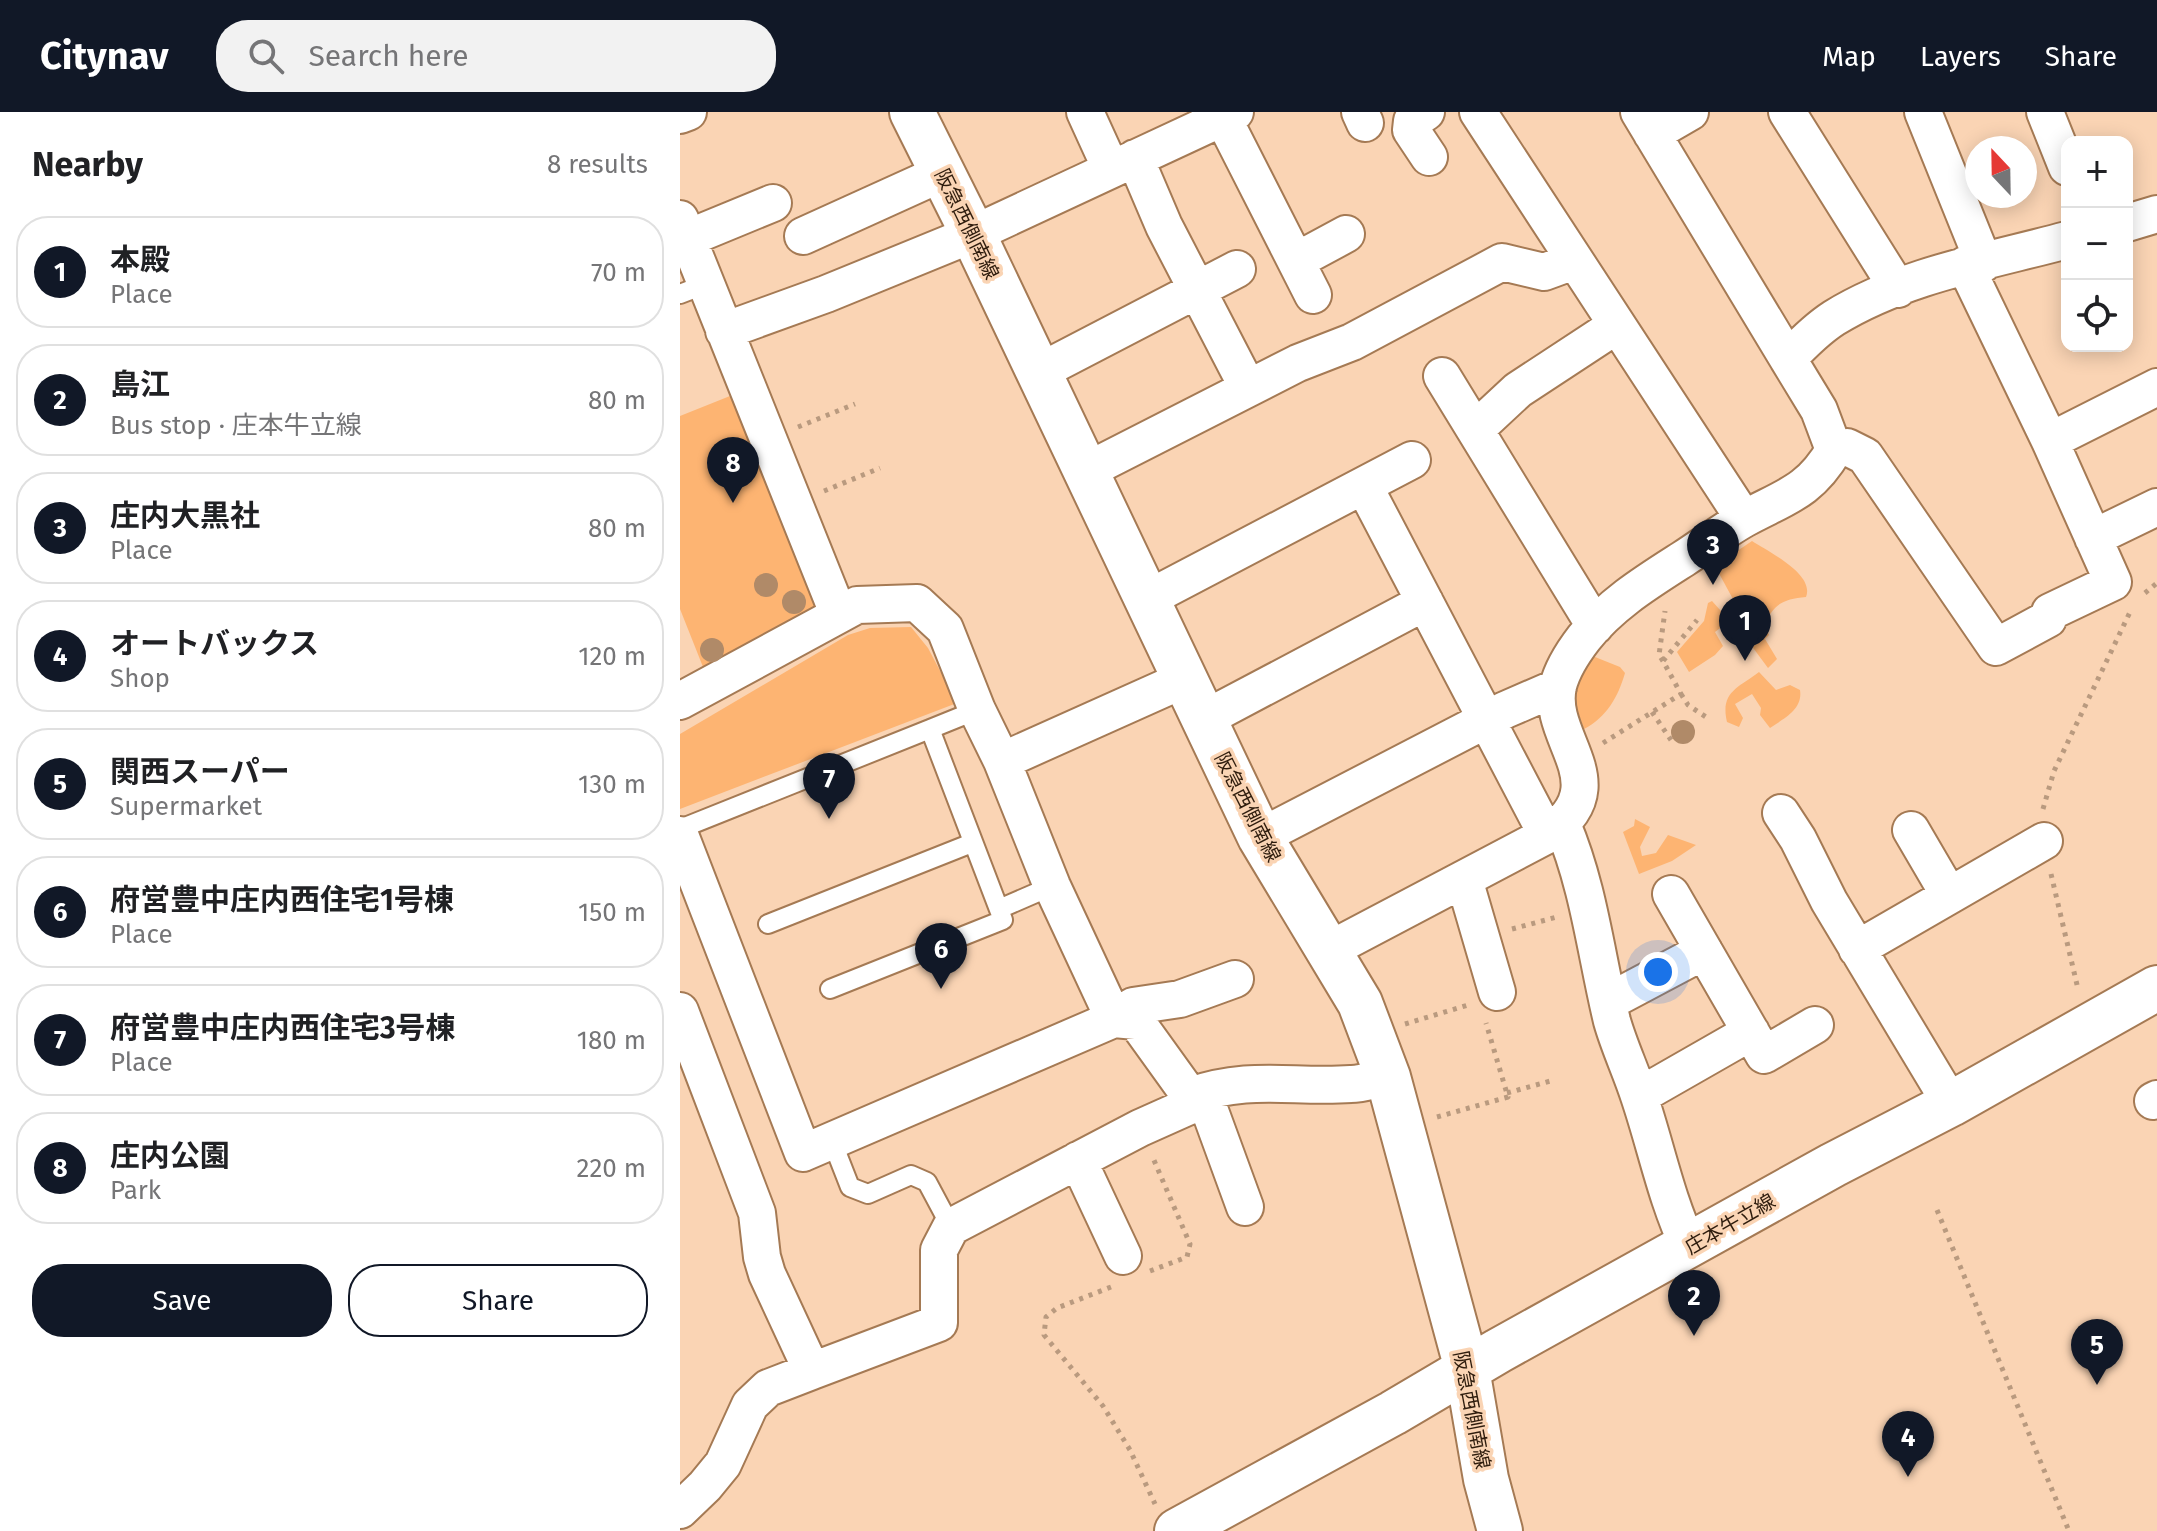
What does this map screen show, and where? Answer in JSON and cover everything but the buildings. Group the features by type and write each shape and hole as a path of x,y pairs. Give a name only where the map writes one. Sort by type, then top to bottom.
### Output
{"street":[{"path":"680,115 688,112"},
{"name":"阪急西側南線","path":"912,112 1260,837 1329,950 1373,1033 1388,1077 1467,1369 1486,1479 1500,1531"},
{"path":"1085,112 1164,226 1248,388"},
{"path":"1426,112 1412,121 1411,130 1429,157"},
{"path":"1478,112 1744,519"},
{"path":"1690,112 1646,123 1819,410 1834,450"},
{"path":"1787,112 1898,289"},
{"path":"1329,950 1555,830 1577,799 1579,780 1576,761 1559,714 1558,687 1577,649 1615,605 1744,519 1793,496 1818,473 1834,450 1847,447 1865,456 1996,647 2048,619 2050,612 2113,582 1974,264 1923,112"},
{"path":"2045,112 2061,152"},
{"path":"724,331 826,294 973,234 1123,164 1170,125 1229,115 1313,295"},
{"path":"803,236 942,173"},
{"path":"773,203 684,229 693,289 724,331 838,613"},
{"path":"2133,221 2157,214"},
{"path":"1296,261 1346,234"},
{"path":"1788,359 1833,319 1898,289 1974,264 2061,242"},
{"path":"1086,471 1298,363 1352,342 1502,262 1544,272 1574,261"},
{"path":"1039,372 1237,269"},
{"path":"1475,430 1518,390 1617,325"},
{"path":"1442,376 1595,626"},
{"path":"2050,441 2157,387"},
{"path":"1147,599 1412,460"},
{"path":"1364,486 1486,719 1555,830 1571,845 1613,1023 1678,1223 1689,1247"},
{"path":"2093,538 2157,507"},
{"path":"1204,719 1425,602"},
{"path":"680,701 857,605 917,603 945,629 1052,886 1114,1019"},
{"path":"1002,761 1185,679"},
{"path":"1260,837 1486,719 1542,691 1558,687"},
{"path":"1781,813 1857,949 1951,1104"},
{"path":"1911,830 1949,895"},
{"path":"680,832 803,1153 1114,1019 1133,1006 1180,999 1235,979"},
{"path":"1857,949 2044,841"},
{"path":"1464,879 1481,937 1492,1008"},
{"path":"1671,894 1764,1055 1815,1025"},
{"path":"1608,1002 1704,951"},
{"name":"庄本牛立線","path":"1168,1522 1393,1413 1833,1165 1951,1104 2157,988"},
{"path":"680,1011 757,1213 767,1274 812,1371"},
{"path":"1114,1019 1136,1021 1196,1094 1245,1207"},
{"path":"1639,1096 1751,1032"},
{"path":"680,1510 723,1464 750,1405 768,1388 939,1323 939,1250 951,1227 1140,1128 1187,1107 1196,1094 1239,1083 1353,1084 1388,1077"},
{"path":"1078,1160 1127,1272"}],"lane":[{"path":"680,832 977,710"},
{"path":"830,989 1003,920 930,729"},
{"path":"768,924 972,843"},
{"path":"999,909 1052,886"},
{"path":"832,1141 850,1187 868,1194 911,1175 927,1182 951,1227"}],"path":[{"path":"768,440 855,404"},
{"path":"794,504 880,468"},
{"path":"1655,577 1667,595 1659,655 1688,705 1706,717"},
{"path":"2144,594 2157,583"},
{"path":"2080,998 2044,841 2043,812 2054,771 2134,605"},
{"path":"1663,661 1697,620"},
{"path":"1576,761 1681,694"},
{"path":"1652,712 1671,740"},
{"path":"1481,937 1588,908"},
{"path":"1373,1033 1493,998 1492,1008 1508,1097 1400,1128"},
{"path":"1507,1093 1554,1080"},
{"path":"1140,1128 1190,1244 1187,1257 1127,1272 1057,1308 1046,1317 1044,1335 1103,1406 1168,1522"},
{"path":"1937,1210 2069,1531"}],"shaded area":[{"path":"740,392 822,591 814,611 705,672 680,609 680,416"},
{"path":"1752,541 1789,564 1807,588 1806,597 1791,599 1775,608 1765,626 1769,635 1765,639 1777,659 1768,668 1748,641 1749,631 1737,615 1715,632 1723,646 1689,672 1677,652 1704,621 1708,603 1712,601 1721,611 1734,601 1715,566"},
{"path":"911,627 928,648 957,703 680,809 680,734 848,635 870,628"},
{"path":"1590,655 1620,667 1625,673 1610,706 1599,719 1584,729 1576,691"},
{"path":"1759,672 1776,690 1790,685 1800,690 1796,708 1770,728 1760,715 1761,708 1752,694 1735,704 1743,718 1739,727 1727,722 1726,704 1732,692"},
{"path":"1635,819 1650,827 1640,847 1642,856 1656,853 1668,835 1696,845 1672,861 1639,874 1623,832 1634,826"}],"place":[{"name":"庄内公園","path":"733,503"},
{"name":"庄内大黒社","path":"1713,585"},
{"name":"本殿","path":"1745,661"},
{"name":"府営豊中庄内西住宅3号棟","path":"829,819"},
{"name":"府営豊中庄内西住宅1号棟","path":"941,989"},
{"name":"島江","path":"1694,1336"},
{"name":"関西スーパー","path":"2097,1385"},
{"name":"オートバックス","path":"1908,1477"}]}
